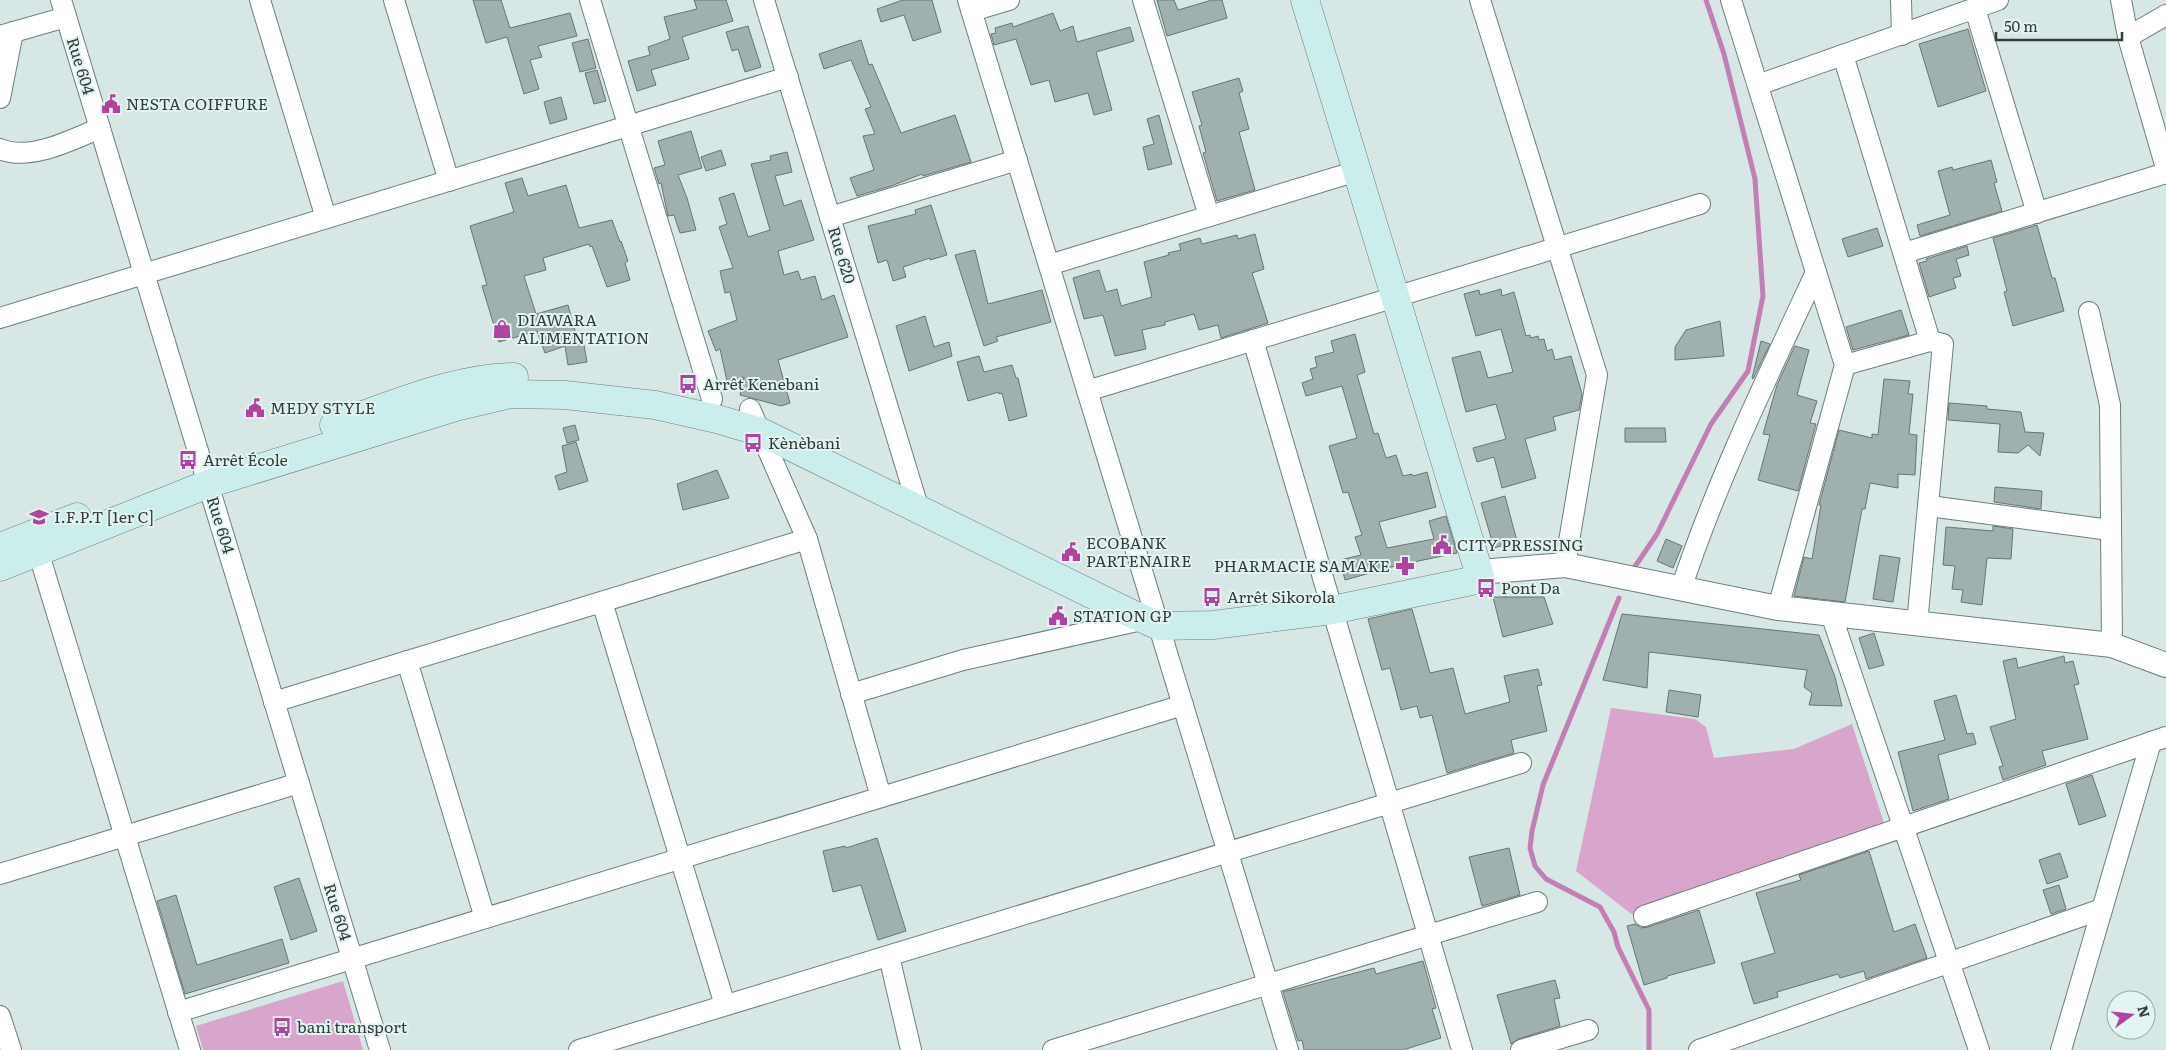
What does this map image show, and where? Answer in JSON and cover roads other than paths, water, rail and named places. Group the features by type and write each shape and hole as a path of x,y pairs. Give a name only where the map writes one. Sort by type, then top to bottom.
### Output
{"main road":[{"path":"0,567 36,543 206,476 452,386 483,380 517,377 566,378 617,383 712,399 916,499 1145,602 1153,618 1210,608 1330,601 1479,572 1305,0"},
{"path":"206,476 459,406 511,394 565,395 655,405 717,419 755,420"},
{"path":"0,547 36,543"}],"street":[{"path":"260,0 326,218"},
{"path":"394,0 449,181"},
{"path":"590,0 712,399"},
{"name":"Rue 620","path":"764,0 916,499"},
{"path":"1008,0 970,6 1087,391 1153,618 1183,705 1288,1050"},
{"path":"1143,0 1208,216"},
{"path":"1480,0 1597,375 1565,565"},
{"path":"1731,0 1845,365 1778,608"},
{"path":"1901,0 1902,35"},
{"path":"1758,85 1998,0"},
{"path":"2121,0 2128,37 2166,168"},
{"path":"0,98 6,34 63,8"},
{"name":"Rue 604","path":"63,8 380,1050"},
{"path":"1975,8 2038,213"},
{"path":"2128,37 2166,14"},
{"path":"1843,55 1930,340"},
{"path":"0,318 788,77"},
{"path":"0,150 24,153 53,148 100,128"},
{"path":"830,217 1017,160"},
{"path":"1049,265 1357,171"},
{"path":"1904,253 2166,173"},
{"path":"1087,391 1700,204"},
{"path":"1681,589 1699,536 1732,456 1816,272"},
{"path":"2089,312 2110,405 2112,645"},
{"path":"1253,340 1462,1050"},
{"path":"1845,365 1930,340 1943,344 1917,624"},
{"path":"755,420 807,540 881,797"},
{"path":"1929,506 2110,530"},
{"path":"274,702 807,540"},
{"path":"36,543 190,1050"},
{"path":"1479,572 1565,565 1778,608 2112,645 2166,666"},
{"path":"602,602 725,1006"},
{"path":"1831,614 1979,1050"},
{"path":"851,694 963,660 1153,618"},
{"path":"407,661 485,918"},
{"path":"178,1012 1183,705"},
{"path":"1644,916 2158,740"},
{"path":"2061,1050 2102,909 2158,740"},
{"path":"579,1050 1522,763"},
{"path":"0,874 299,783"},
{"path":"1053,1050 1537,902"},
{"path":"1699,1050 2102,909"},
{"path":"889,956 911,1050"},
{"path":"1,1025 11,1050"},
{"path":"1521,1050 1588,1030"}],"waterway":[{"path":"1634,568 1657,534 1711,424 1748,371 1763,296 1755,179 1724,54 1706,0"},
{"path":"1619,598 1543,785 1530,848 1535,866 1546,879 1600,907 1614,932 1618,947 1649,1010 1649,1050"}],"place":[{"name":"NESTA COIFFURE","path":"111,104"},
{"name":"DIAWARA ALIMENTATION","path":"502,329"},
{"name":"Arrêt Kenebani","path":"688,384"},
{"name":"MEDY STYLE","path":"255,408"},
{"name":"Kènèbani","path":"753,443"},
{"name":"Arrêt École","path":"188,460"},
{"name":"I.F.P.T [1er C]","path":"39,517"},
{"name":"CITY PRESSING","path":"1442,545"},
{"name":"ECOBANK PARTENAIRE","path":"1071,552"},
{"name":"PHARMACIE SAMAKE","path":"1405,566"},
{"name":"Pont Da","path":"1486,588"},
{"name":"Arrêt Sikorola","path":"1212,597"},
{"name":"STATION GP","path":"1058,616"},
{"name":"bani transport","path":"282,1027"}]}
